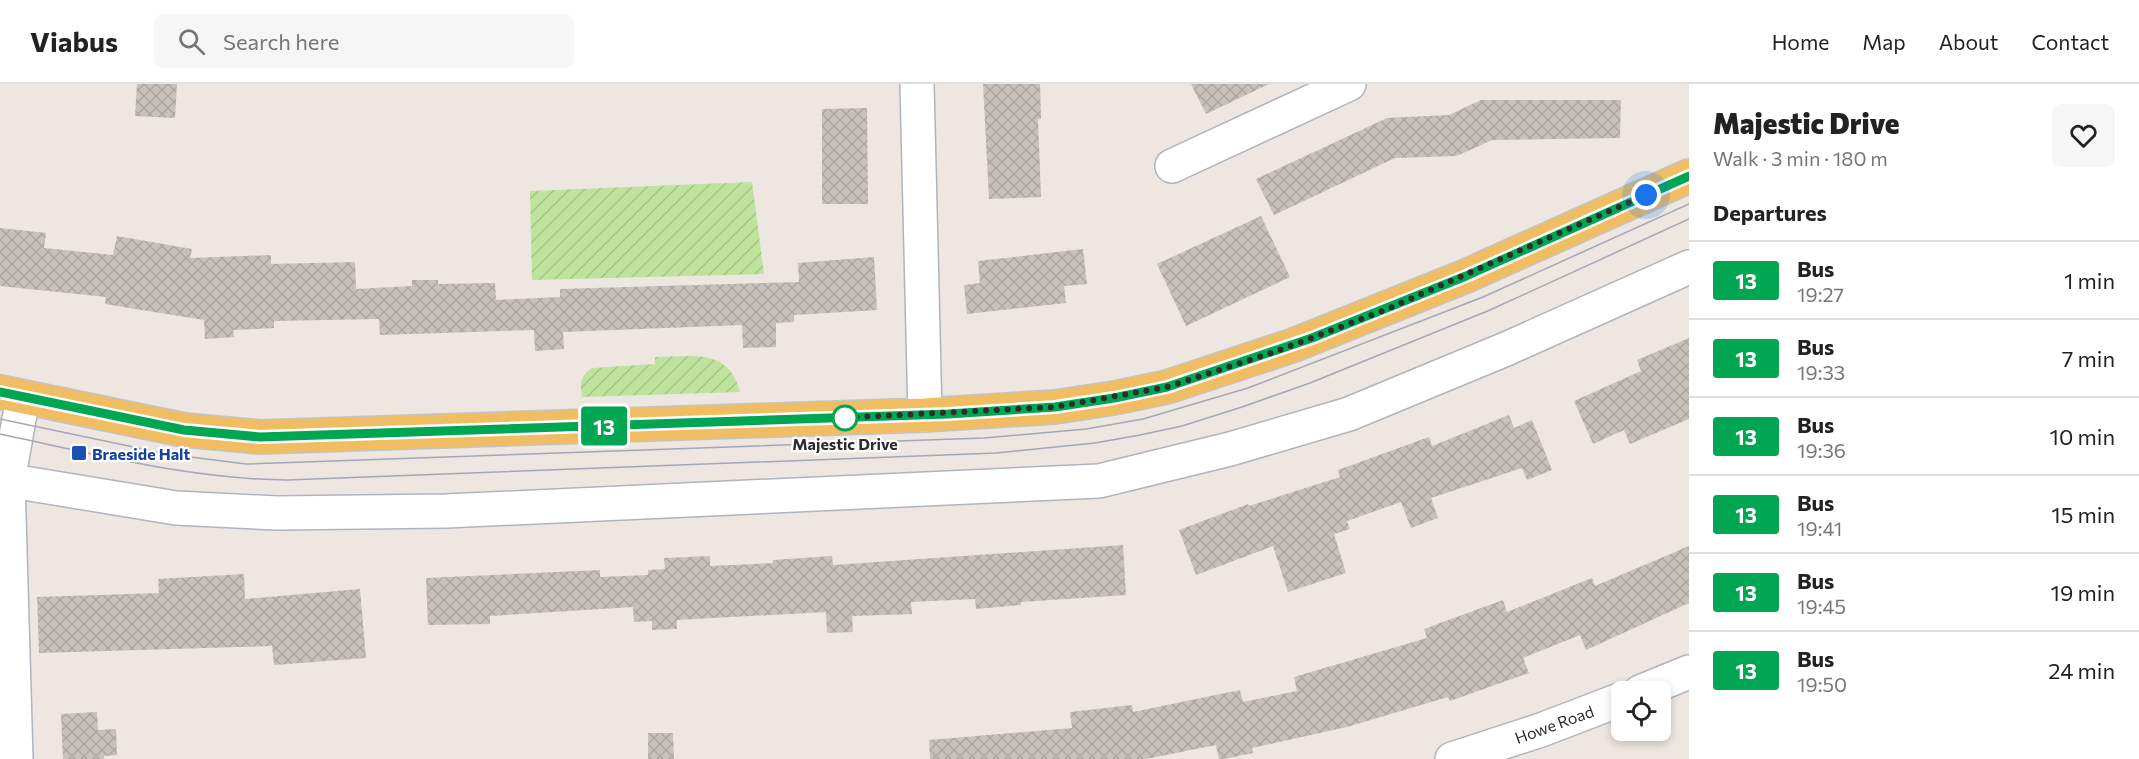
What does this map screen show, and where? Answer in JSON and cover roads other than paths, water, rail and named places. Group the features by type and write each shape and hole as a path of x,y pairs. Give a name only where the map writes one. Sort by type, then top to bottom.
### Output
{"main road":[{"path":"11,395 184,430 260,437 925,415 1055,407 1167,387 1224,370 1385,310 1687,181"}],"street":[{"path":"917,84 925,415"},
{"path":"1172,166 1349,84"},
{"path":"4,480 176,508 278,513 481,510 1099,481 1230,449 1349,414 1506,349 1689,267"},
{"path":"11,395 4,480 16,759"},
{"path":"1667,681 1689,672"},
{"name":"Howe Road","path":"1452,759 1541,730 1611,703"}],"tram line":[{"path":"0,419 167,454 246,464 984,438 1086,429 1143,419 1248,388 1483,297 1689,204"},
{"path":"0,434 178,470 250,479 287,480 996,453 1095,443 1182,426 1310,383 1490,310 1689,219"}],"place":[{"name":"Majestic Drive","path":"845,418"},
{"name":"Braeside Halt","path":"79,453"}]}
